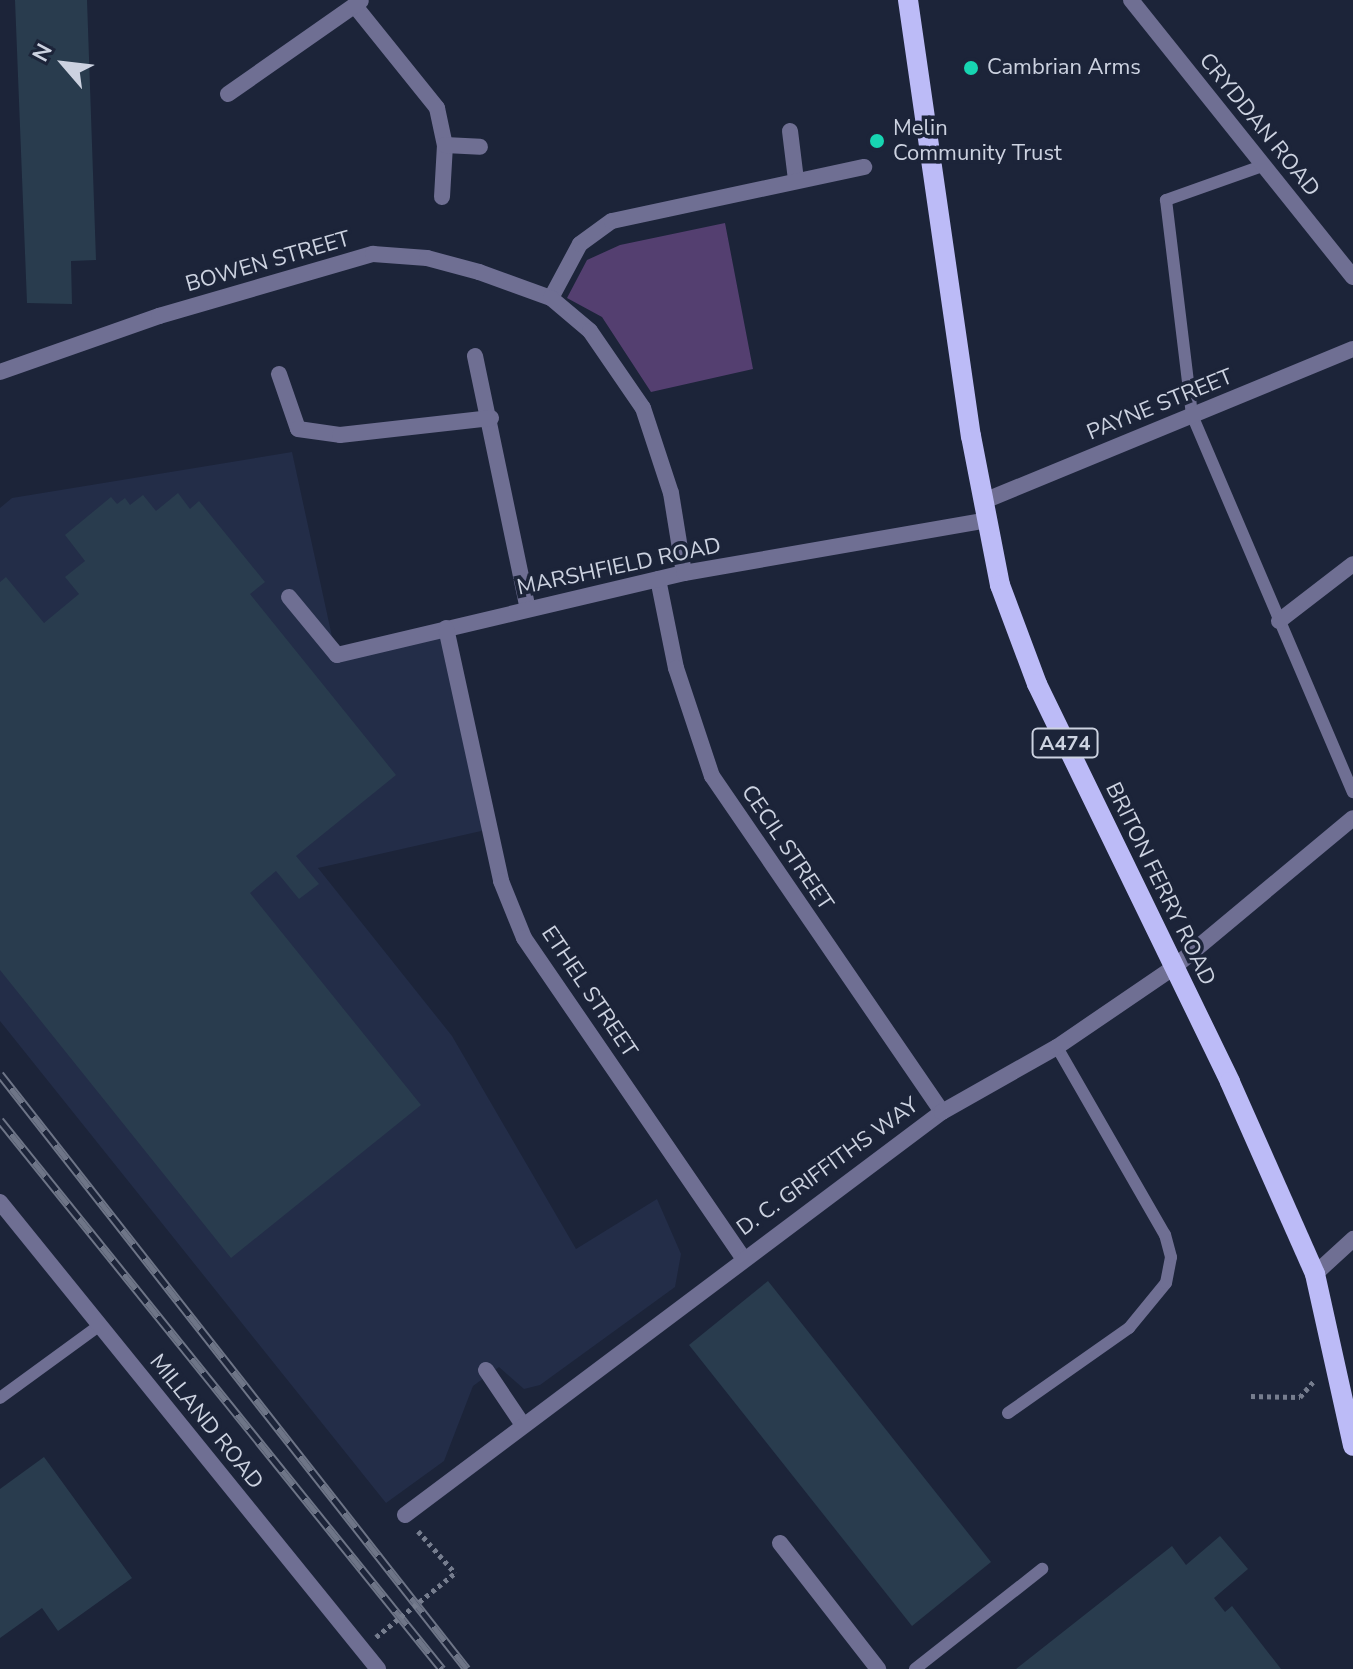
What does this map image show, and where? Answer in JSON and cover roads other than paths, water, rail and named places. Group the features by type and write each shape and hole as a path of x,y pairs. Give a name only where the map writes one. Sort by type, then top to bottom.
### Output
{"main road":[{"name":"BRITON FERRY ROAD","path":"908,0 985,511 1000,585 1037,684 1315,1274 1341,1375 1353,1446"}],"street":[{"name":"CRYDDAN ROAD","path":"1131,0 1353,277"},
{"path":"228,94 359,3 437,108 445,145 442,197"},
{"path":"790,131 796,180"},
{"path":"445,145 480,147"},
{"path":"551,298 580,244 612,221 864,167"},
{"name":"BOWEN STREET","path":"0,372 159,316 373,254 427,258 551,298 590,331 643,408 671,493 684,573"},
{"name":"PAYNE STREET","path":"985,511 1192,415 1353,349"},
{"path":"475,356 491,418 528,609"},
{"path":"279,374 298,429 340,435 491,418"},
{"name":"MARSHFIELD ROAD","path":"289,597 337,655 684,573 985,511"},
{"path":"1279,621 1353,564"},
{"name":"CECIL STREET","path":"658,579 676,668 712,776 942,1112"},
{"name":"ETHEL STREET","path":"446,628 501,881 524,938 742,1256"},
{"name":"D. C. GRIFFITHS WAY","path":"405,1515 521,1422 742,1256 942,1112 1057,1047 1173,968 1353,818"},
{"name":"MILLAND ROAD","path":"0,1202 378,1669"},
{"path":"1315,1274 1353,1239"},
{"path":"486,1370 521,1422"},
{"path":"780,1543 878,1669"}],"lane":[{"path":"1262,166 1166,200 1192,415 1353,792"},
{"path":"1008,1413 1129,1328 1166,1283 1171,1257 1165,1235 1057,1047"},
{"path":"0,1398 100,1325"},
{"path":"915,1669 1042,1569"}],"railway":[{"path":"0,1074 467,1669"},
{"path":"0,1120 442,1669"}],"place":[{"name":"Cambrian Arms","path":"971,68"},
{"name":"Melin Community Trust","path":"877,141"}]}
